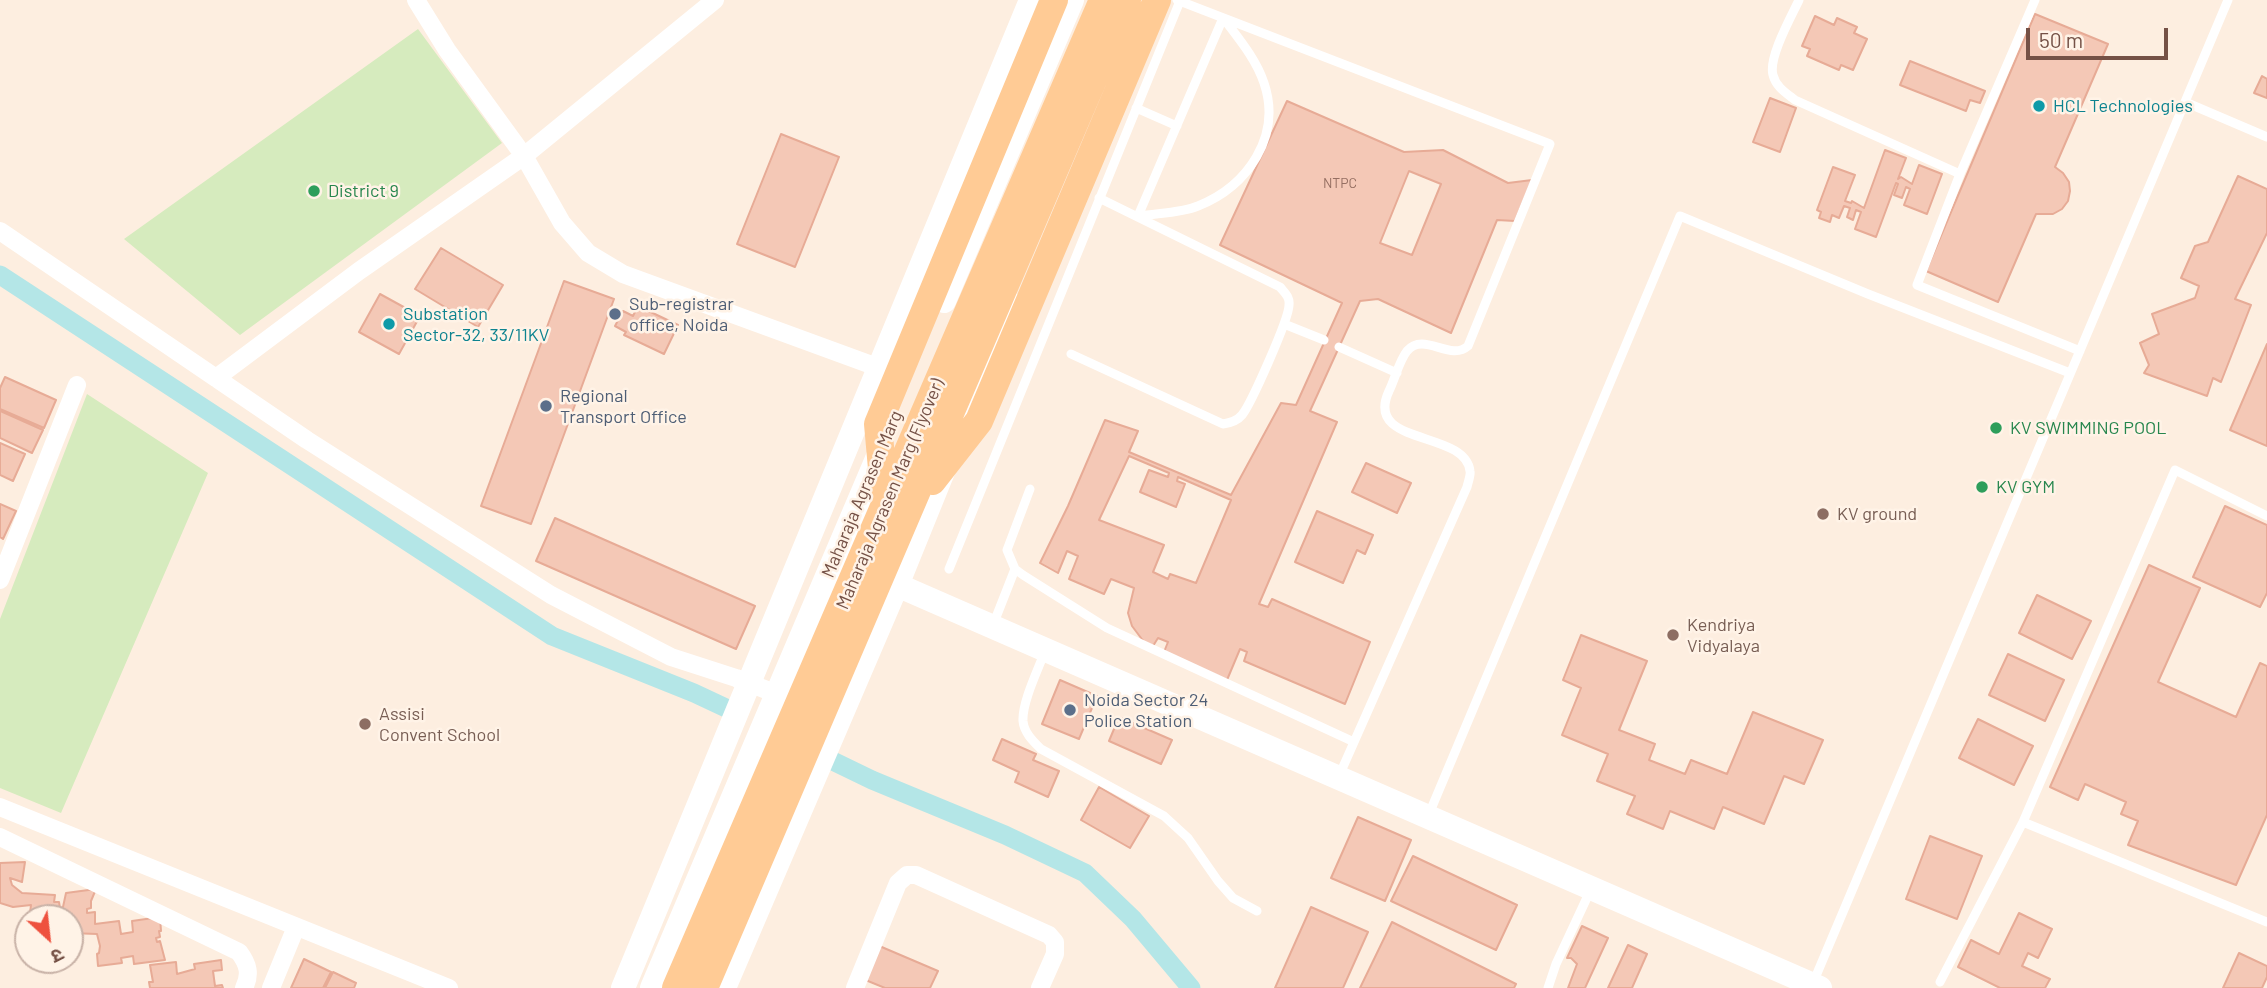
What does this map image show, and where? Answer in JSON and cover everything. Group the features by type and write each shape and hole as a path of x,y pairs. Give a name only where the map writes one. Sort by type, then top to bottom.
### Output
{"main road":[{"path":"896,509 878,424 1054,0"},
{"name":"Maharaja Agrasen Marg (Flyover)","path":"704,988 1103,0"},
{"name":"Maharaja Agrasen Marg (Flyover)","path":"676,988 1127,0"},
{"path":"896,509 979,421 1171,0"}],"street":[{"path":"416,0 447,50 524,156 562,223 588,253 623,274 911,380"},
{"path":"216,378 359,271 524,156 715,0"},
{"path":"623,988 1031,0"},
{"name":"Maharaja Agrasen Marg","path":"652,988 1072,0"},
{"path":"724,988 897,585 1136,0"},
{"path":"0,231 398,499 551,595 671,657 749,682 776,696"},
{"path":"0,580 77,385"},
{"path":"897,585 1816,986"},
{"path":"0,807 449,988"},
{"path":"740,988 791,866 792,828"},
{"path":"0,837 239,952 247,963 248,979 244,988"},
{"path":"855,988 898,883 907,875 916,875 1049,935 1055,942 1055,954 1040,988"},
{"path":"271,988 296,927"}],"lane":[{"path":"948,569 1136,108 1171,0 1550,144 1468,346 1462,351 1454,352 1424,344 1416,345 1407,351 1385,399 1384,410 1388,420 1399,428 1456,451 1471,471 1467,487 1339,777"},
{"path":"1799,0 1775,54 1772,73 1780,89 1795,100 1960,174"},
{"path":"2035,0 1960,174 1917,285 2080,351"},
{"path":"1816,986 2228,0"},
{"path":"1138,216 1223,18"},
{"path":"1138,216 1196,207 1221,194 1244,176 1259,155 1268,130 1270,113 1264,83 1252,57 1223,18"},
{"path":"2185,102 2267,137"},
{"path":"1136,108 1177,126"},
{"path":"1071,354 1223,424 1232,422 1242,416 1284,324 1290,303 1280,287 1099,198"},
{"path":"1429,816 1681,216 1939,323 2070,373"},
{"path":"1284,324 1324,340"},
{"path":"1339,347 1397,373"},
{"path":"1940,982 2023,822 2175,470 2267,516"},
{"path":"1030,489 1007,550 1015,569 1107,628 1354,742"},
{"path":"992,626 1015,569"},
{"path":"1046,649 1025,708 1023,723 1030,738 1041,749 1164,816 1188,838 1217,881 1233,898 1257,911"},
{"path":"2023,822 2267,922"},
{"path":"1548,988 1556,964 1592,888"}],"green space":[{"name":"District 9","path":"418,29 502,143 240,335 124,239"},
{"path":"87,394 208,473 61,813 0,788 0,619"}],"building":[{"name":"HCL Technologies","path":"2035,14 2108,44 2055,167 2069,182 2068,201 2062,209 2053,214 2036,214 1998,302 1926,271"},
{"path":"1815,16 1834,25 1837,18 1857,27 1854,33 1867,39 1853,70 1841,65 1839,70 1807,56 1810,49 1802,46"},
{"path":"1910,61 1985,91 1980,103 1970,100 1966,111 1900,85"},
{"path":"2262,76 2267,79 2267,98 2254,93"},
{"path":"1770,98 1796,108 1780,152 1753,142"},
{"path":"1287,101 1404,152 1443,150 1508,183 1532,180 1515,221 1497,220 1451,333 1378,299 1360,301 1310,411 1337,422 1259,604 1268,607 1272,599 1370,642 1345,704 1244,661 1247,652 1240,649 1227,680 1164,652 1168,642 1158,638 1153,646 1144,642 1132,626 1128,613 1134,588 1111,579 1104,594 1069,579 1078,556 1067,551 1058,573 1040,563 1105,420 1138,431 1129,452 1231,495 1281,403 1296,405 1342,303 1220,245","holes":["1409,171 1441,184 1412,255 1380,243","1129,456 1169,473 1168,477 1149,470 1140,492 1176,507 1185,484 1177,481 1178,477 1231,500 1196,583 1170,574 1168,579 1153,572 1164,545 1099,520"]},
{"path":"781,134 839,157 795,267 737,244"},
{"path":"1885,150 1906,158 1898,179 1901,177 1912,184 1919,165 1942,174 1927,214 1904,205 1910,189 1906,187 1902,198 1894,195 1898,184 1896,183 1876,237 1855,229 1861,212 1856,210 1853,220 1847,217 1850,208 1844,206 1839,218 1832,215 1830,222 1819,218 1821,212 1817,210 1833,167 1855,175 1845,201 1852,201 1864,208"},
{"path":"2238,176 2267,189 2267,233 2235,299 2251,305 2221,382 2213,378 2207,396 2144,373 2149,365 2140,343 2159,334 2152,314 2195,298 2199,286 2181,278 2195,246 2208,242"},
{"path":"441,248 503,285 478,327 415,289"},
{"name":"Regional Transport Office","path":"564,281 614,299 531,524 481,506"},
{"name":"Substation Sector-32, 33/11KV","path":"380,294 420,316 399,354 359,332"},
{"path":"638,306 678,325 664,354 624,335 626,332 615,326 623,311 633,316"},
{"path":"2267,344 2267,446 2230,430"},
{"path":"5,377 56,400 44,428 0,409 0,388"},
{"path":"0,411 43,430 32,453 0,438"},
{"path":"0,443 25,454 13,481 0,475"},
{"path":"1366,463 1411,483 1397,513 1352,492"},
{"path":"0,504 16,511 3,539 0,537"},
{"path":"2225,506 2267,525 2267,593 2260,607 2193,577"},
{"path":"1317,511 1373,535 1365,554 1357,550 1343,583 1295,562"},
{"path":"555,518 755,606 736,649 536,561"},
{"path":"2149,565 2200,588 2158,682 2236,717 2260,663 2267,666 2267,815 2236,885 2128,845 2138,821 2121,814 2126,802 2085,784 2078,800 2050,787"},
{"path":"2037,595 2091,621 2072,659 2019,633"},
{"path":"1581,635 1647,661 1619,730 1655,744 1649,760 1685,774 1691,760 1727,774 1753,712 1823,740 1804,784 1784,776 1764,824 1723,807 1714,829 1670,811 1663,829 1627,814 1635,796 1597,781 1608,754 1562,735 1581,688 1563,680"},
{"path":"2008,654 2064,680 2045,721 1989,695"},
{"name":"Noida Sector 24 Police Station","path":"1060,680 1097,696 1079,739 1042,724"},
{"path":"1119,717 1172,740 1161,764 1109,741"},
{"path":"1978,719 2033,746 2014,785 1959,758"},
{"path":"1002,739 1036,754 1033,760 1059,771 1048,797 1015,782 1019,772 993,760"},
{"path":"1099,787 1149,816 1130,848 1081,820"},
{"path":"1358,817 1411,840 1385,901 1331,878"},
{"path":"1930,836 1982,856 1957,919 1906,899"},
{"path":"1413,856 1517,905 1496,950 1391,901"},
{"path":"25,862 22,882 10,878 12,885 22,893 55,895 54,902 59,904 14,904 13,907 0,903 0,863"},
{"path":"96,889 87,913 95,912 95,924 119,921 121,934 133,932 132,921 160,917 160,937 156,938 157,942 160,941 165,960 134,964 133,956 121,958 122,963 98,966 97,954 100,946 97,934 84,934 84,904 64,904 66,893"},
{"path":"1311,907 1368,932 1343,988 1275,988"},
{"path":"2019,913 2052,929 2038,958 2028,953 2022,966 2050,979 2045,988 2000,988 1958,967 1971,940 1999,954"},
{"path":"1392,922 1516,984 1514,988 1360,988"},
{"path":"1582,926 1608,938 1585,988 1568,988 1577,964 1567,958"},
{"path":"877,945 938,971 930,988 885,988 863,979"},
{"path":"1628,945 1647,954 1632,988 1608,988"},
{"path":"2239,953 2267,966 2267,977 2262,988 2223,988"},
{"path":"304,959 331,972 323,988 291,988"},
{"path":"221,960 222,970 213,971 215,986 222,985 223,988 150,988 149,982 153,982 150,965 176,962 177,974 195,969 194,964"},
{"path":"333,972 356,983 354,988 325,988"}],"waterway":[{"path":"0,275 552,636 726,708"},
{"path":"810,750 1085,873 1133,919 1191,988"}],"place":[{"name":"HCL Technologies","path":"2039,106"},
{"name":"District 9","path":"314,191"},
{"name":"Sub-registrar office, Noida","path":"615,314"},
{"name":"Substation Sector-32, 33/11KV","path":"389,324"},
{"name":"Regional Transport Office","path":"546,406"},
{"name":"KV SWIMMING POOL","path":"1996,428"},
{"name":"KV GYM","path":"1982,487"},
{"name":"KV ground","path":"1823,514"},
{"name":"Kendriya Vidyalaya","path":"1673,635"},
{"name":"Noida Sector 24 Police Station","path":"1070,710"},
{"name":"Assisi Convent School","path":"365,724"}]}
